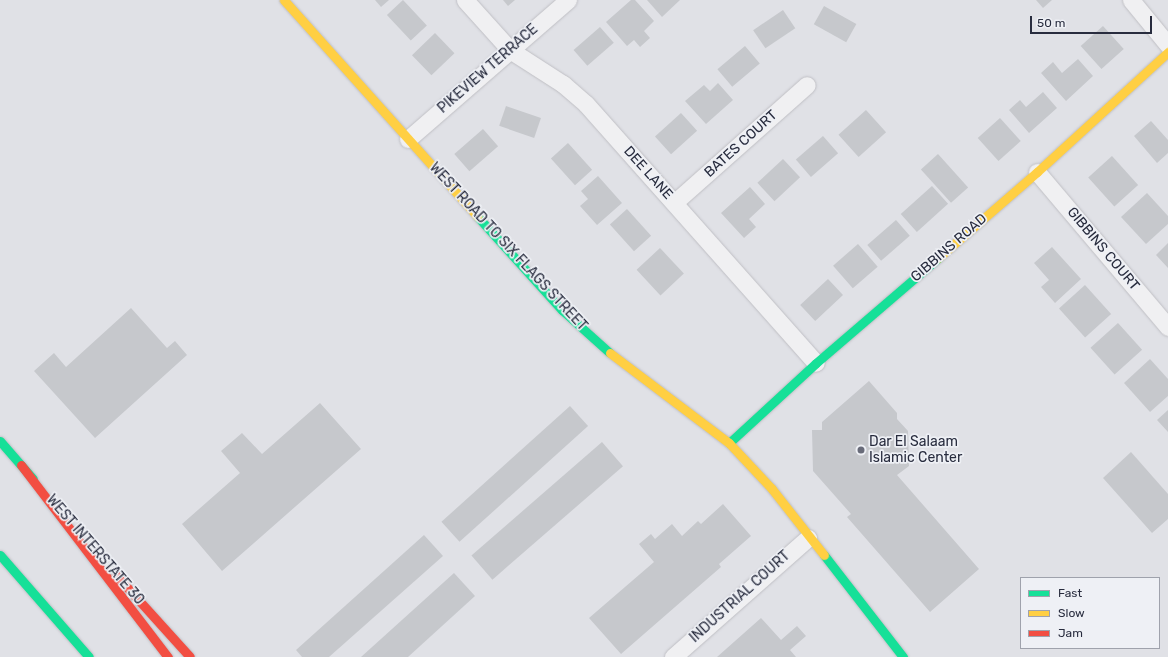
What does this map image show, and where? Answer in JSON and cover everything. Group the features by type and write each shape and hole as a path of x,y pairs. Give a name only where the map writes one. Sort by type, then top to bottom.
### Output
{"main road":[{"name":"WEST ROAD TO SIX FLAGS STREET","path":"284,0 562,310 609,352 729,443 772,489 808,538 903,657"},
{"name":"GIBBINS ROAD","path":"729,443 816,363 1037,172 1168,52"},
{"name":"WEST INTERSTATE 30","path":"0,441 190,657"},
{"path":"21,465 168,657"},
{"path":"0,555 89,657"}],"street":[{"name":"DEE LANE","path":"465,0 510,50 563,84 586,104 675,202 816,363"},
{"name":"PIKEVIEW TERRACE","path":"408,139 568,0"},
{"path":"1131,0 1168,46"},
{"name":"BATES COURT","path":"675,202 807,85"},
{"name":"GIBBINS COURT","path":"1037,172 1168,327"},
{"name":"INDUSTRIAL COURT","path":"673,657 808,538"}],"building":[{"path":"375,0 389,0 381,7"},
{"path":"403,0 427,26 411,41 387,15"},
{"path":"503,0 515,0 508,6"},
{"path":"631,0 635,0 654,21 644,31 650,38 640,47 634,40 627,46 606,22"},
{"path":"647,0 680,0 662,17"},
{"path":"1036,0 1052,0 1043,8"},
{"path":"824,6 856,24 846,42 814,24"},
{"path":"783,10 795,28 765,48 753,30"},
{"path":"1103,26 1124,49 1101,69 1081,46"},
{"path":"600,27 614,43 587,66 574,50"},
{"path":"435,33 454,53 431,75 412,55"},
{"path":"745,46 760,64 732,87 717,69"},
{"path":"1078,59 1093,76 1066,101 1041,73 1053,62 1062,73"},
{"path":"718,83 733,100 706,124 685,101 704,85 710,91"},
{"path":"1043,92 1057,108 1029,133 1009,110 1020,100 1026,107"},
{"path":"506,106 541,118 534,138 499,126"},
{"path":"866,110 886,132 859,157 839,135"},
{"path":"681,113 697,131 671,154 655,136"},
{"path":"1000,118 1021,141 998,161 978,138"},
{"path":"1151,121 1168,140 1168,153 1157,163 1134,136"},
{"path":"483,129 498,146 469,171 454,154"},
{"path":"823,136 838,153 811,177 796,160"},
{"path":"568,143 592,170 575,185 551,158"},
{"path":"938,154 968,187 951,203 921,169"},
{"path":"1112,156 1138,185 1114,206 1088,177"},
{"path":"783,159 800,177 774,201 757,183"},
{"path":"598,176 622,203 597,225 580,206 588,199 581,191"},
{"path":"932,186 948,204 917,232 901,214"},
{"path":"750,187 765,204 749,219 756,227 744,238 721,213"},
{"path":"1147,193 1168,216 1168,224 1146,244 1121,217"},
{"path":"627,209 651,236 634,251 610,224"},
{"path":"896,220 910,236 881,261 867,245"},
{"path":"1168,243 1168,268 1156,255"},
{"path":"858,244 878,267 853,288 833,266"},
{"path":"1052,247 1081,279 1055,303 1041,287 1049,280 1034,263"},
{"path":"660,248 684,274 660,295 637,270"},
{"path":"828,279 843,295 815,321 800,305"},
{"path":"1085,285 1111,314 1085,337 1059,308"},
{"path":"131,308 167,348 175,341 187,355 95,438 34,371 54,353 66,367"},
{"path":"1118,323 1142,350 1115,375 1091,348"},
{"path":"1150,359 1168,379 1168,396 1150,412 1124,383"},
{"path":"869,381 897,413 897,419 908,431 909,466 897,475 979,569 930,612 847,517 851,514 813,471 812,430 822,430 822,422"},
{"path":"320,403 361,449 222,571 182,524 240,473 221,451 242,433 262,454"},
{"path":"570,406 588,426 460,542 441,522"},
{"path":"1168,410 1168,432 1157,420"},
{"path":"602,442 623,466 492,580 471,555"},
{"path":"1131,452 1168,494 1168,519 1152,533 1103,478"},
{"path":"723,504 751,536 719,564 721,567 621,654 589,618 654,562 639,544 651,534 655,539 672,524 682,536 698,521 701,524"},
{"path":"424,535 443,556 329,657 302,657 296,650"},
{"path":"454,573 475,596 408,657 361,657"},
{"path":"761,618 781,640 797,626 806,636 790,650 796,657 717,657"}],"traffic: fast":[{"path":"477,216 562,310 610,353"},
{"path":"729,443 816,363 938,258"},
{"path":"0,441 33,479"},
{"path":"0,555 89,657"},
{"path":"824,555 903,657"}],"traffic: slow":[{"path":"284,0 477,216"},
{"path":"938,258 1037,172 1168,52"},
{"path":"610,353 729,443 772,489 824,555"}],"traffic: jam":[{"path":"21,465 168,657"},
{"path":"116,575 190,657"}],"place":[{"name":"Dar El Salaam Islamic Center","path":"861,450"}]}
